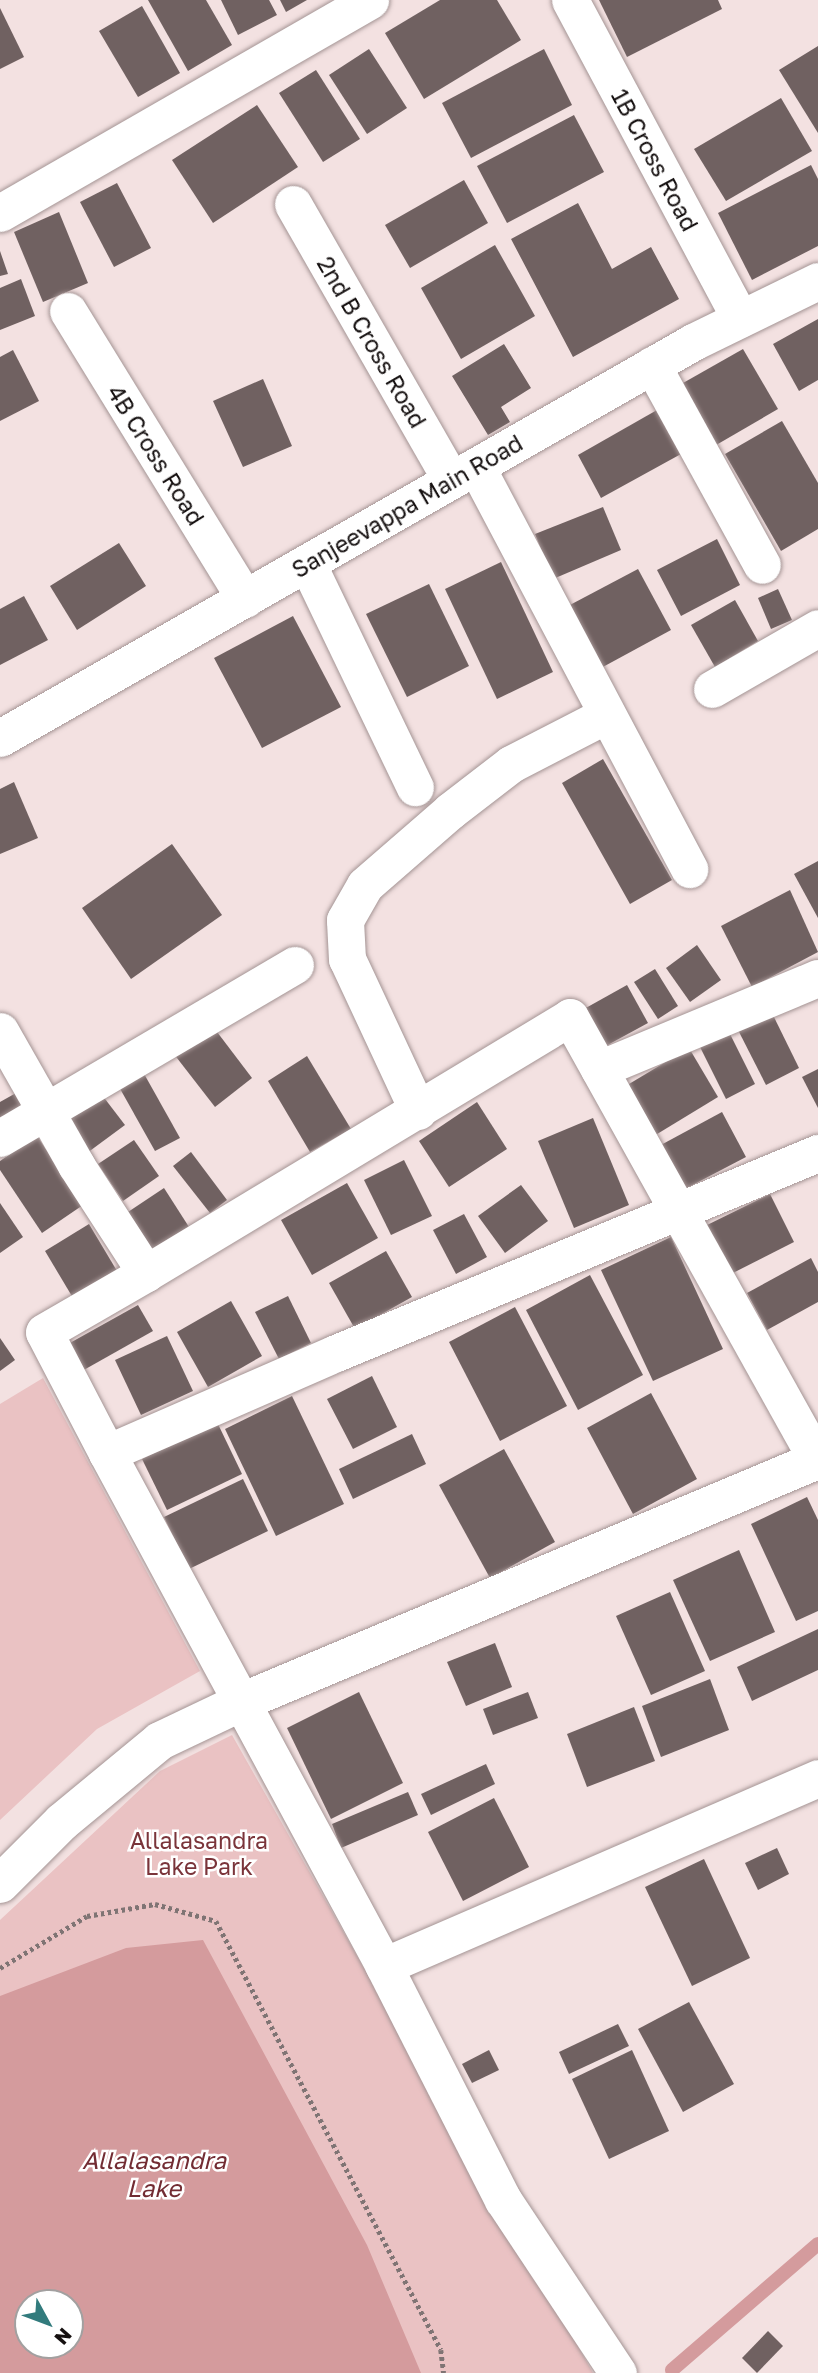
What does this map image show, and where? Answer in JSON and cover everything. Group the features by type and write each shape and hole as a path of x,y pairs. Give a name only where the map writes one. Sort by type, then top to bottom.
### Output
{"street":[{"path":"0,213 370,0"},
{"name":"1B Cross Road","path":"570,0 740,319"},
{"name":"2nd B Cross Road","path":"293,204 464,474 689,869"},
{"name":"Sanjeevappa Main Road","path":"0,738 652,365 818,281"},
{"name":"4B Cross Road","path":"68,312 245,599"},
{"path":"652,365 762,565"},
{"path":"307,563 415,786"},
{"path":"712,689 818,628"},
{"path":"418,1111 347,959 345,920 365,885 450,811 511,764 604,716"},
{"path":"0,1138 45,1109 295,965"},
{"path":"599,1069 818,978"},
{"path":"0,1884 62,1822 160,1741 244,1701 818,1460 570,1017 418,1111 44,1332 107,1453 244,1701 384,1966 503,2200 618,2373"},
{"path":"0,1031 146,1273"},
{"path":"107,1453 818,1153"},
{"path":"384,1966 818,1778"}],"path":[{"path":"0,1968 87,1916 155,1904 216,1920 441,2350 444,2373"}],"green space":[{"path":"43,1378 200,1671 97,1729 0,1820 0,1404"},
{"name":"Allalasandra Lake Park","path":"232,1735 593,2373 0,2373 0,1920 160,1771"}],"water":[{"name":"Allalasandra Lake","path":"203,1940 367,2245 421,2373 0,2373 0,1996 126,1948"}],"building":[{"path":"148,0 206,0 232,45 188,71"},
{"path":"221,0 269,0 277,15 238,35"},
{"path":"280,0 307,0 286,12"},
{"path":"440,0 497,0 521,40 424,99 385,33"},
{"path":"599,0 718,0 722,9 627,57"},
{"path":"142,6 180,73 138,97 99,31"},
{"path":"0,8 24,57 0,69"},
{"path":"818,46 818,133 779,70"},
{"path":"369,49 407,108 367,134 329,75"},
{"path":"544,49 572,105 471,158 442,103"},
{"path":"316,70 360,139 323,162 279,93"},
{"path":"781,98 812,151 726,201 694,149"},
{"path":"257,105 298,167 213,223 172,160"},
{"path":"574,115 604,172 507,223 477,166"},
{"path":"811,165 818,179 818,246 752,280 718,213"},
{"path":"464,180 488,223 410,268 385,225"},
{"path":"117,183 151,248 114,267 80,202"},
{"path":"578,203 612,269 651,247 679,299 573,357 511,239"},
{"path":"59,212 88,283 43,302 14,232"},
{"path":"495,245 535,316 461,359 421,288"},
{"path":"0,251 8,274 0,276"},
{"path":"21,279 35,316 0,330 0,288"},
{"path":"818,319 818,380 799,391 773,344"},
{"path":"504,344 531,388 501,407 510,422 488,435 452,376"},
{"path":"743,349 778,409 711,448 676,387"},
{"path":"13,350 39,401 0,421 0,357"},
{"path":"263,379 292,446 243,467 213,401"},
{"path":"657,410 681,454 601,498 578,455"},
{"path":"782,421 818,483 818,529 781,551 725,454"},
{"path":"603,507 621,550 553,579 535,534"},
{"path":"717,539 740,585 681,616 657,570"},
{"path":"119,543 146,586 77,630 50,586"},
{"path":"501,562 553,672 497,699 445,589"},
{"path":"638,569 671,630 601,668 568,606"},
{"path":"429,584 469,666 407,697 366,614"},
{"path":"778,589 792,620 771,629 758,598"},
{"path":"24,596 48,640 0,665 0,609"},
{"path":"735,600 758,641 715,667 691,625"},
{"path":"293,616 341,707 262,748 214,658"},
{"path":"603,759 672,880 630,904 562,783"},
{"path":"14,782 38,838 0,854 0,789"},
{"path":"172,844 222,915 131,979 82,908"},
{"path":"818,861 818,918 794,874"},
{"path":"790,890 818,952 752,987 721,926"},
{"path":"697,945 721,980 690,1002 666,968"},
{"path":"655,969 678,1006 658,1019 634,982"},
{"path":"627,985 648,1023 604,1047 584,1009"},
{"path":"771,1011 799,1068 766,1085 737,1028"},
{"path":"208,1020 252,1078 215,1107 170,1049"},
{"path":"729,1032 755,1084 726,1099 700,1047"},
{"path":"689,1048 718,1097 644,1142 614,1093"},
{"path":"307,1056 351,1129 310,1152 268,1081"},
{"path":"138,1063 180,1138 155,1151 114,1078"},
{"path":"818,1069 818,1108 802,1077"},
{"path":"16,1093 30,1117 0,1135 0,1102"},
{"path":"102,1095 125,1125 83,1156 60,1126"},
{"path":"477,1102 507,1149 449,1187 419,1141"},
{"path":"722,1112 746,1157 683,1190 659,1146"},
{"path":"593,1118 629,1205 574,1228 538,1141"},
{"path":"37,1136 83,1205 42,1233 0,1170 0,1161"},
{"path":"134,1140 159,1176 123,1201 98,1164"},
{"path":"191,1152 227,1200 210,1213 173,1166"},
{"path":"404,1160 432,1216 391,1235 364,1180"},
{"path":"347,1183 378,1238 312,1275 281,1220"},
{"path":"521,1185 548,1221 505,1253 478,1216"},
{"path":"164,1188 189,1227 152,1251 128,1212"},
{"path":"770,1194 794,1242 727,1276 703,1227"},
{"path":"0,1203 23,1237 0,1253"},
{"path":"464,1214 487,1257 456,1274 433,1230"},
{"path":"89,1224 123,1281 79,1308 45,1251"},
{"path":"671,1237 723,1349 653,1381 601,1270"},
{"path":"386,1251 412,1297 355,1329 329,1283"},
{"path":"811,1258 818,1272 818,1302 767,1330 747,1293"},
{"path":"590,1275 643,1375 578,1410 526,1310"},
{"path":"288,1296 311,1343 279,1359 255,1312"},
{"path":"231,1301 262,1356 208,1387 177,1332"},
{"path":"138,1305 153,1331 82,1371 68,1344"},
{"path":"515,1307 567,1406 500,1441 449,1342"},
{"path":"167,1336 193,1391 141,1415 115,1360"},
{"path":"0,1338 15,1360 0,1371"},
{"path":"372,1376 397,1427 353,1449 327,1399"},
{"path":"651,1393 697,1479 633,1514 587,1428"},
{"path":"292,1396 344,1504 276,1536 225,1429"},
{"path":"217,1422 242,1474 167,1510 142,1459"},
{"path":"412,1434 426,1464 353,1499 339,1469"},
{"path":"504,1449 555,1542 490,1578 439,1485"},
{"path":"243,1479 268,1531 189,1569 164,1517"},
{"path":"807,1497 818,1520 818,1611 796,1621 751,1524"},
{"path":"739,1550 775,1632 710,1661 673,1580"},
{"path":"670,1592 705,1671 651,1695 616,1616"},
{"path":"818,1629 818,1670 752,1701 737,1667"},
{"path":"495,1643 512,1687 466,1706 447,1662"},
{"path":"710,1679 729,1730 661,1757 642,1706"},
{"path":"359,1692 403,1783 331,1819 287,1728"},
{"path":"528,1692 538,1718 493,1735 483,1709"},
{"path":"634,1707 655,1761 587,1787 567,1734"},
{"path":"486,1764 495,1784 431,1815 421,1794"},
{"path":"408,1792 418,1815 341,1848 332,1824"},
{"path":"494,1798 529,1867 463,1901 428,1832"},
{"path":"777,1848 789,1874 758,1890 745,1863"},
{"path":"704,1859 750,1958 692,1986 645,1887"},
{"path":"689,2002 734,2084 683,2112 638,2029"},
{"path":"618,2024 629,2046 569,2074 559,2052"},
{"path":"489,2050 499,2070 472,2083 462,2064"},
{"path":"632,2050 669,2131 609,2159 572,2079"},
{"path":"768,2331 783,2346 757,2373 742,2358"}],"waterway":[{"path":"672,2370 818,2244"}]}
